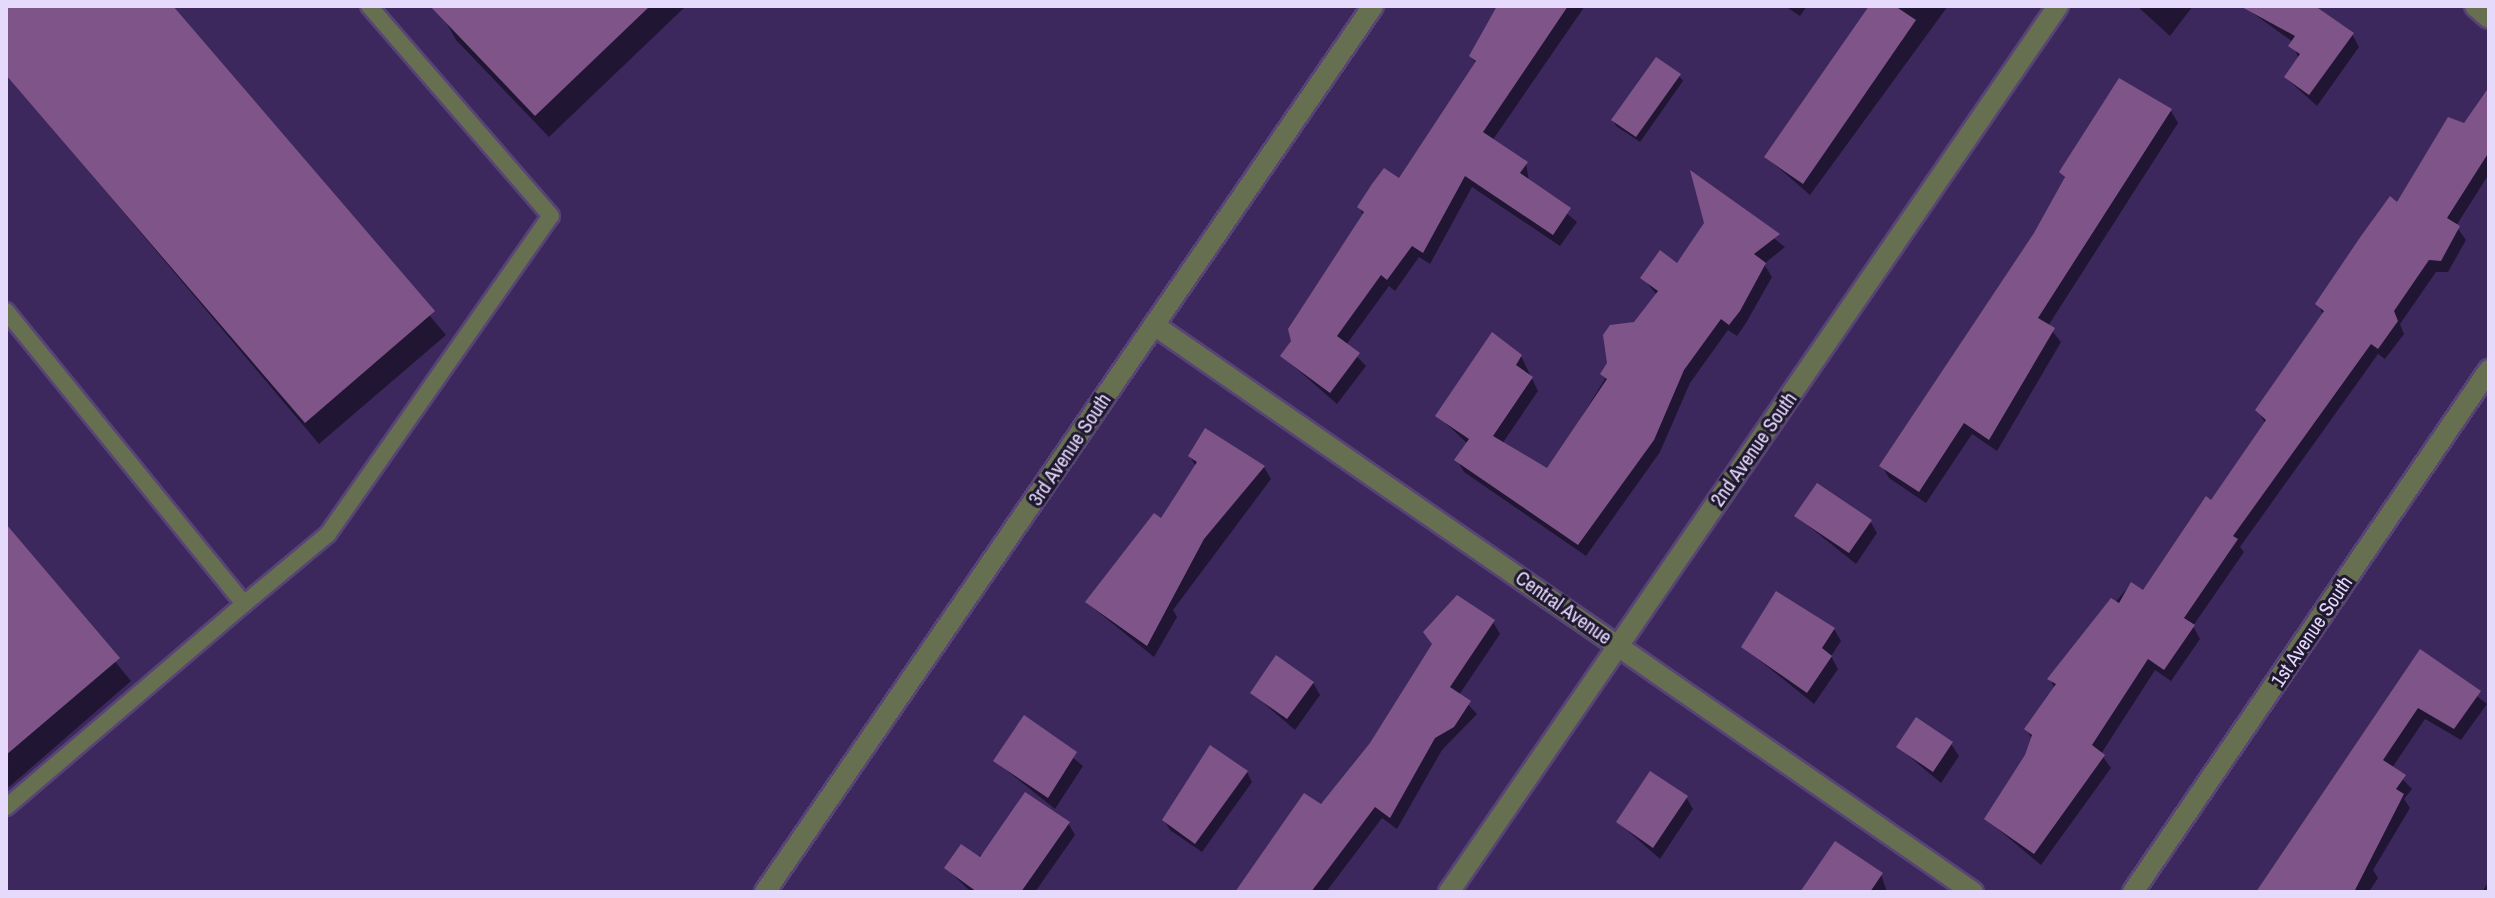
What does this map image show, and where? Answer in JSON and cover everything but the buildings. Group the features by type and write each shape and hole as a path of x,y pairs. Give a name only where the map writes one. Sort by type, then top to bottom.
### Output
{"street":[{"name":"3rd Avenue South","path":"765,892 1373,6"},
{"name":"2nd Avenue South","path":"1449,892 2058,6"},
{"path":"2475,6 2489,18"},
{"name":"Central Avenue","path":"1154,325 1619,644 1973,892"},
{"name":"1st Avenue South","path":"2133,892 2489,370"}],"lane":[{"path":"6,807 328,534 551,216 369,6"},
{"path":"6,311 244,604"}]}
